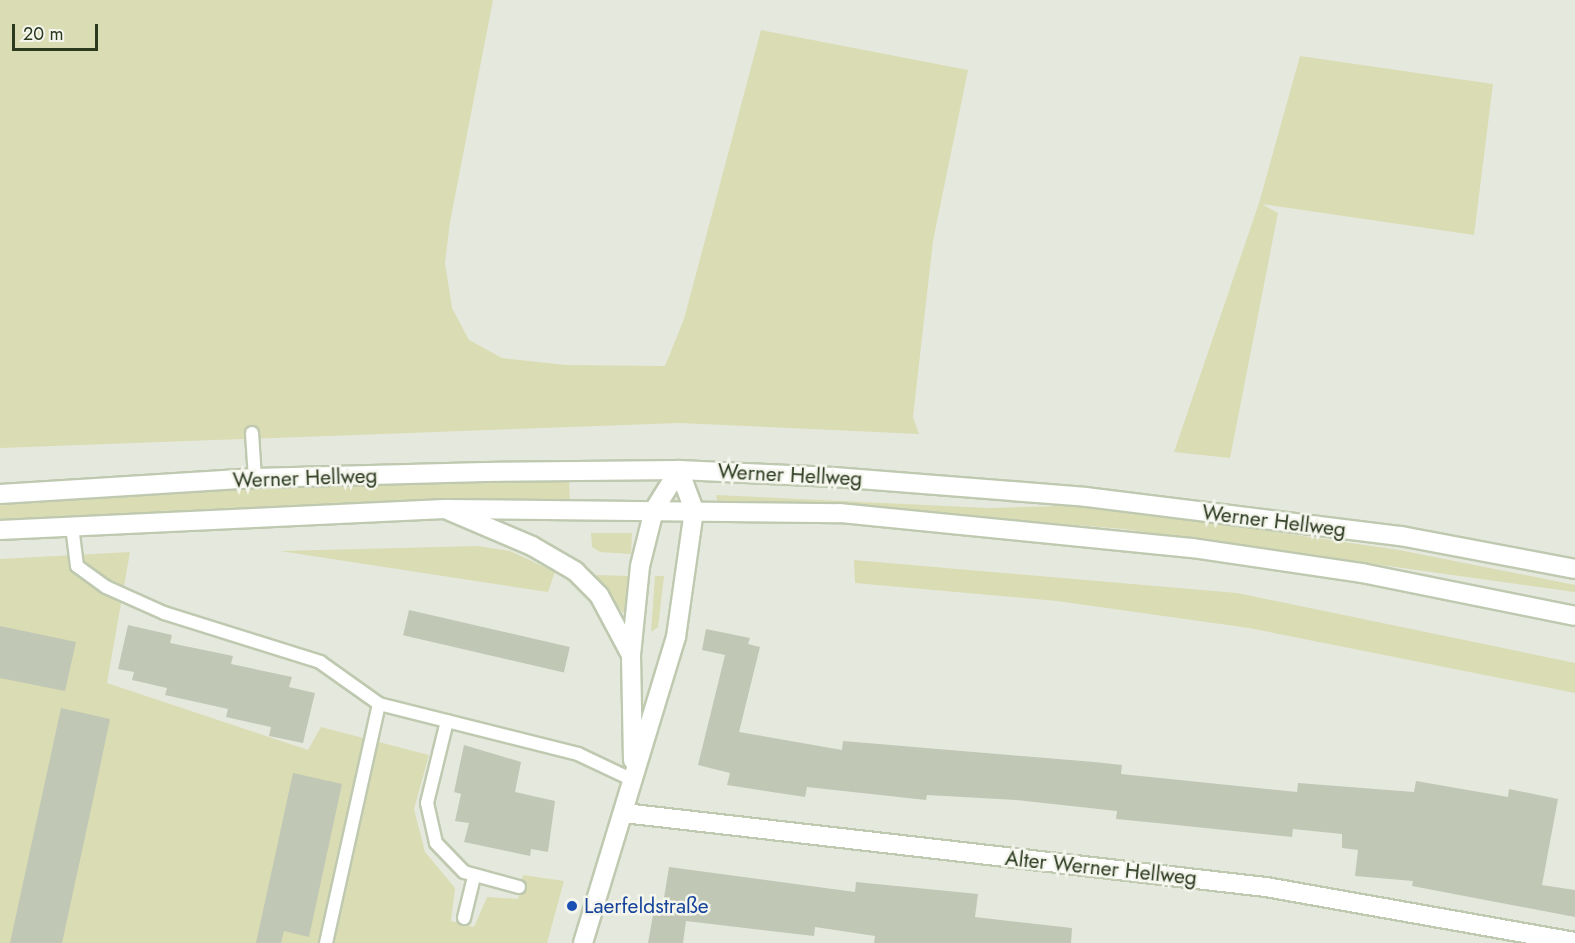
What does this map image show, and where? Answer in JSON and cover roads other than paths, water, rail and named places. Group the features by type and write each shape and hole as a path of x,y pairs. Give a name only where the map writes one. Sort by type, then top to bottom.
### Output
{"main road":[{"name":"Werner Hellweg","path":"0,494 255,478 679,470 1086,497 1401,536 1575,569"},
{"path":"633,780 631,655 640,566 654,510 679,470"},
{"path":"583,943 676,637 694,510 679,470"},
{"name":"Werner Hellweg","path":"0,530 445,509 840,513 1051,530 1362,573 1575,616"},
{"path":"445,509 532,546 575,571 599,595 631,655"},
{"name":"Alter Werner Hellweg","path":"624,813 1266,887 1575,942"}],"lane":[{"path":"252,433 255,478"},
{"path":"72,526 77,566 89,578 165,613 320,662 379,704 578,754 633,780"},
{"path":"326,943 379,704"},
{"path":"447,721 426,803 436,843 474,877 519,887"},
{"path":"464,918 474,877"}],"place":[{"name":"Laerfeldstraße","path":"572,906"}]}
